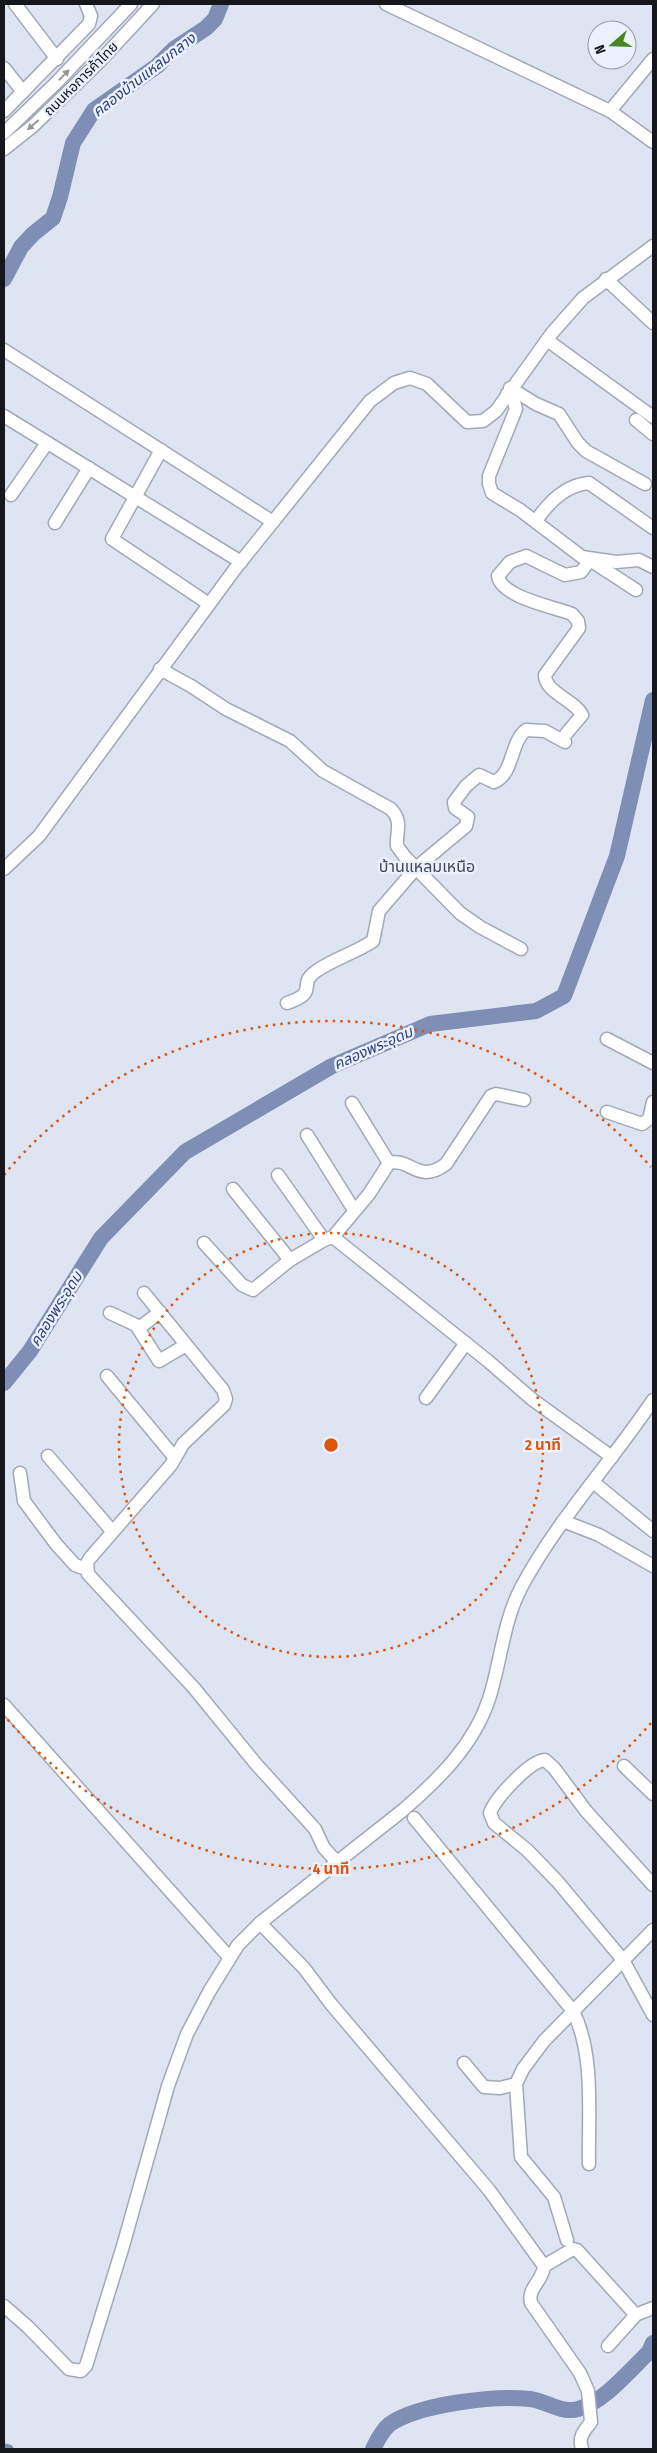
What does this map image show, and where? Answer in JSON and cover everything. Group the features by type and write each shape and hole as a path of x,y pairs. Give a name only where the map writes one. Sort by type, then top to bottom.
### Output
{"street":[{"path":"15,4 57,59"},
{"path":"4,111 57,59 89,24 91,16 86,4"},
{"name":"ถนนหอการค้าไทย","path":"4,133 57,82 131,4"},
{"name":"ถนนหอการค้าไทย","path":"4,149 34,126 128,32 153,4"},
{"path":"386,4 610,111 653,142"},
{"path":"116,21 128,32"},
{"path":"610,111 653,59"},
{"path":"4,68 23,92"},
{"path":"4,869 39,836 240,562 370,401 394,383 410,378 428,384 467,422 483,421 496,411 508,391 547,340 583,298 606,279 653,246"},
{"path":"606,279 653,323"},
{"path":"547,340 653,417"},
{"path":"4,350 273,522"},
{"path":"508,391 559,414 586,452 645,484"},
{"path":"508,391 512,395 516,409 489,476 490,490 536,521 571,550 636,590"},
{"path":"4,416 240,562"},
{"path":"636,420 653,434"},
{"path":"11,495 48,442"},
{"path":"161,450 112,539 209,604"},
{"path":"55,523 89,468"},
{"path":"536,521 550,501 576,486 589,483 653,528"},
{"path":"287,1004 303,997 307,992 307,980 313,973 373,941 380,911 417,867 466,826 468,818 454,805 466,786 479,775 494,782 498,780 504,773 523,732 526,730 545,731 565,738 582,715 576,706 550,687 545,675 579,628 578,621 572,614 511,593 502,586 498,576 510,562 526,556 565,575 581,572 590,560"},
{"path":"590,560 616,562 640,560 653,567"},
{"path":"160,669 191,686 226,709 290,741 323,771 391,809 398,817 400,826 397,846 405,857 417,867 460,913 480,927 521,949"},
{"path":"607,1038 653,1063"},
{"path":"204,1243 242,1285 249,1290 257,1287 290,1260 328,1238 368,1194 389,1163 395,1161 424,1172 435,1171 446,1164 492,1096 496,1094 524,1100"},
{"path":"606,1112 642,1124 648,1119 653,1102"},
{"path":"352,1103 389,1163"},
{"path":"307,1135 354,1210"},
{"path":"278,1175 328,1238 466,1343 533,1400 612,1458"},
{"path":"233,1189 290,1260"},
{"path":"144,1293 223,1390 226,1399 224,1405 183,1444 175,1458 90,1558 86,1569 88,1574 194,1688 256,1764 315,1829 324,1848 337,1862"},
{"path":"139,1328 160,1312"},
{"path":"110,1313 128,1320 139,1328 156,1360 159,1361 186,1345"},
{"path":"426,1398 466,1343"},
{"path":"107,1376 175,1458"},
{"path":"4,2306 28,2327 69,2369 81,2371 86,2366 123,2246 168,2086 187,2034 229,1957 260,1923 423,1793 466,1747 480,1723 490,1698 511,1612 521,1588 563,1521 612,1458 653,1400"},
{"path":"48,1456 112,1531"},
{"path":"20,1473 24,1501 56,1544 75,1565 86,1569"},
{"path":"593,1482 653,1531"},
{"path":"563,1521 599,1535 653,1566"},
{"path":"4,1706 229,1957"},
{"path":"653,1885 586,1811 554,1768 545,1760 535,1763 498,1797 492,1805 490,1813 494,1823 527,1850 557,1881 623,1960 653,2015"},
{"path":"624,1766 653,1794"},
{"path":"414,1818 573,2011 581,2027 586,2054 589,2164"},
{"path":"260,1923 304,1968 331,2004 489,2190 544,2266 543,2275 531,2290 531,2304 580,2373 588,2391 591,2422 582,2434 580,2443 582,2449"},
{"path":"567,2240 554,2198 522,2157 516,2084 523,2069 544,2041 653,1930"},
{"path":"464,2063 484,2087 500,2088 516,2084"},
{"path":"544,2266 573,2249 577,2250 634,2315"},
{"path":"608,2346 634,2315 653,2308"}],"waterway":[{"name":"คลองบ้านแหลมกลาง","path":"4,279 21,247 33,234 53,218 73,143 94,110 157,66 174,49 206,28 215,19 221,4"},
{"name":"คลองพระอุดม","path":"4,1383 30,1351 101,1238 185,1152 332,1066 430,1024 536,1011 564,996 617,856 653,700"},
{"path":"373,2449 382,2432 390,2424 419,2411 458,2402 515,2398 536,2400 560,2409 578,2409 607,2393 649,2352 653,2343"},
{"path":"4,2448 9,2449"}],"district":[{"name":"บ้านแหลมเหนือ","path":"427,866"}]}
